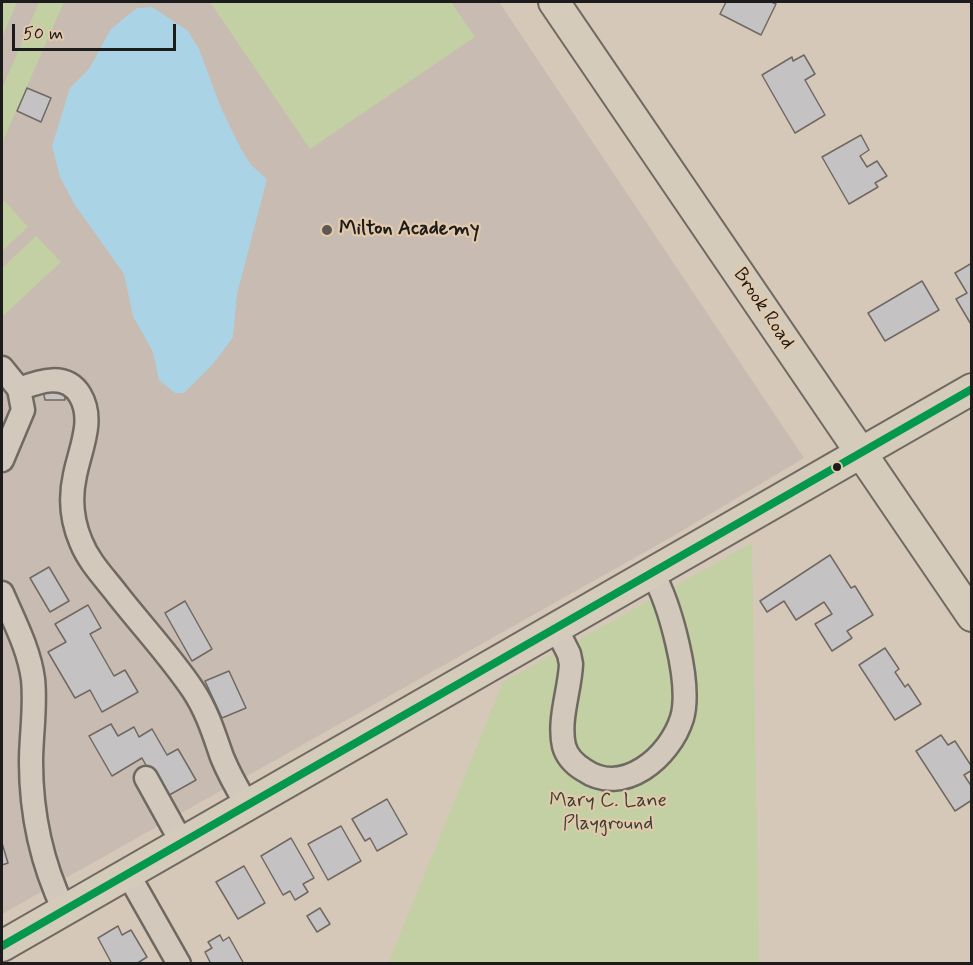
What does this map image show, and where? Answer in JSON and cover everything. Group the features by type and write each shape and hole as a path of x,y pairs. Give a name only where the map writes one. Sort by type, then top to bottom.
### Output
{"main road":[{"name":"Brook Road","path":"554,2 972,616"},
{"path":"2,946 972,389"}],"street":[{"path":"2,368 19,388 23,410 2,460"},
{"path":"19,388 54,379 73,386 80,396 87,418 86,431 72,493 75,525 81,542 97,569 192,689 208,718 229,773 247,806"},
{"path":"556,627 565,644 571,664 563,734 568,757 575,765 603,780 615,780 639,771 661,754 670,742 682,716 685,700 683,674 668,607 652,572"},
{"path":"2,593 24,643 31,668 33,792 45,864 64,910"},
{"path":"146,778 182,843"},
{"path":"128,874 179,963"}],"shaded area":[{"name":"Milton Academy","path":"2,2 499,2 804,458 675,535 2,914"}],"green space":[{"path":"2,2 17,2 2,38"},
{"path":"39,2 64,2 2,143 2,89"},
{"path":"210,2 451,2 475,37 310,149"},
{"path":"4,200 28,227 2,251 2,203"},
{"path":"36,236 61,262 4,315 2,312 2,268"},
{"name":"Mary C. Lane Playground","path":"752,543 759,963 388,964 503,682"}],"water":[{"path":"152,7 188,31 199,49 221,108 241,149 251,165 267,179 237,294 233,337 213,364 184,393 175,393 159,380 153,352 133,316 124,274 75,205 60,177 52,146 70,88 89,69 111,29 137,8"}],"building":[{"path":"726,2 776,4 761,35 720,14"},
{"path":"804,55 815,74 805,80 825,115 795,133 762,75 792,57 793,61"},
{"path":"27,88 51,98 41,122 17,111"},
{"path":"861,135 869,150 860,156 867,167 877,161 887,176 875,183 878,187 849,204 822,157"},
{"path":"972,263 972,326 956,299 967,293 955,273"},
{"path":"922,281 939,310 885,341 868,313"},
{"path":"41,381 64,381 65,400 45,400"},
{"path":"830,555 851,588 855,586 873,615 847,631 852,638 832,651 815,624 832,614 824,602 796,620 784,601 767,612 760,601"},
{"path":"49,567 69,601 50,612 30,578"},
{"path":"185,601 212,649 192,661 165,613"},
{"path":"88,605 101,628 90,634 114,676 125,670 138,692 102,712 90,690 75,698 48,652 66,642 55,624"},
{"path":"885,648 899,669 895,672 905,687 908,684 921,704 895,720 859,665"},
{"path":"229,671 246,708 222,718 205,681"},
{"path":"111,724 118,736 134,727 139,737 152,729 167,755 178,749 196,780 164,798 142,758 112,776 89,736"},
{"path":"941,735 948,745 955,741 972,767 972,770 964,775 972,787 972,800 955,811 916,751"},
{"path":"387,799 407,834 377,851 370,838 365,841 352,819"},
{"path":"341,826 361,861 328,880 308,844"},
{"path":"291,838 314,878 303,884 308,892 295,900 290,891 283,895 261,856"},
{"path":"2,843 8,863 2,865"},
{"path":"244,866 265,903 238,919 216,882"},
{"path":"320,908 330,924 317,932 307,916"},
{"path":"118,926 122,935 131,930 147,957 136,964 112,964 98,938"},
{"path":"220,935 223,941 229,937 244,964 211,964 205,952 212,948 208,942"}],"transit line":[{"path":"2,946 972,389"}],"place":[{"name":"Milton Academy","path":"327,230"}]}
